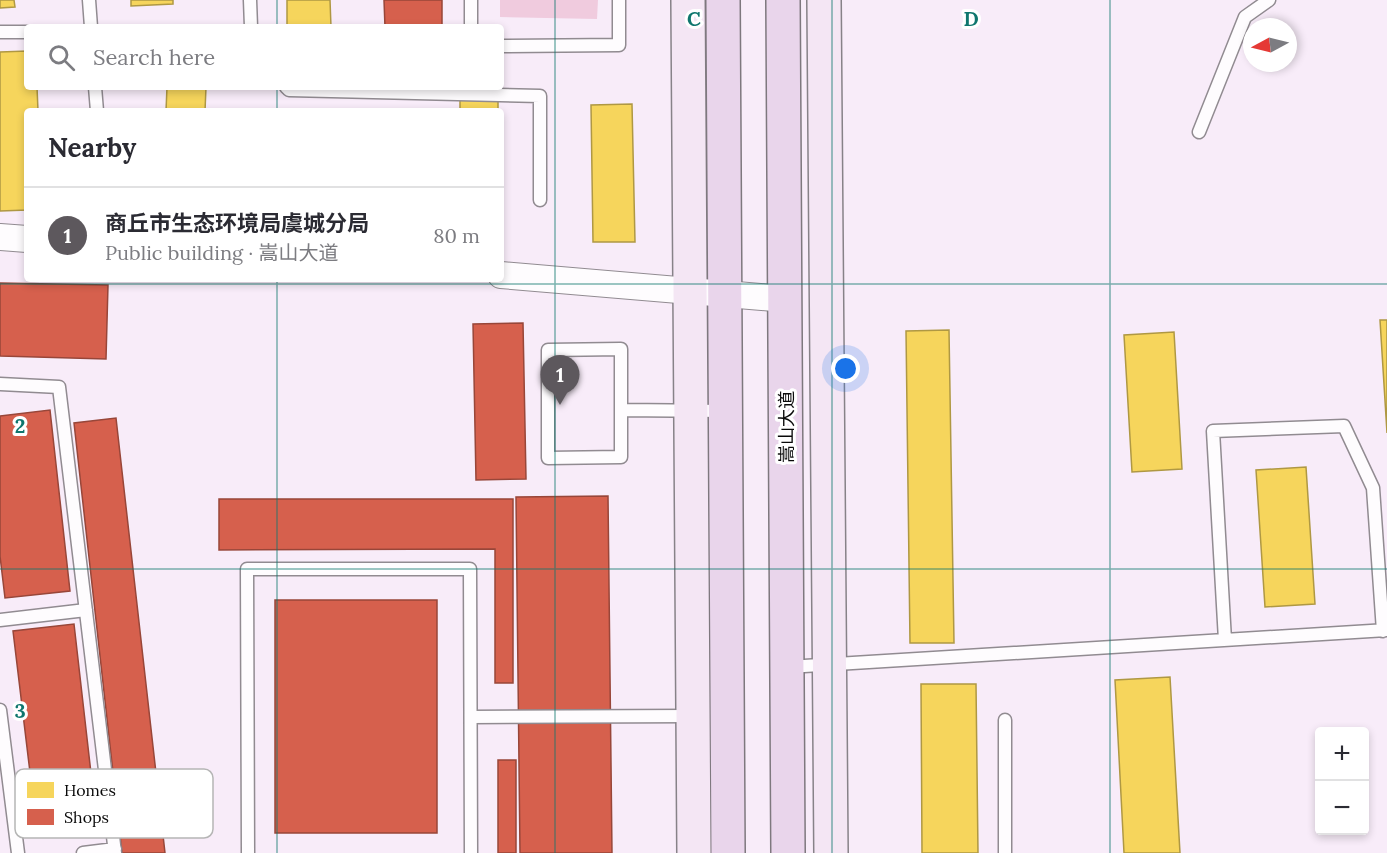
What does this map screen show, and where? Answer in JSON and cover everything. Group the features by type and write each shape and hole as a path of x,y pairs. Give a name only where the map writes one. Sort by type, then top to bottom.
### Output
{"main road":[{"path":"688,0 690,411 710,716 728,853"},
{"path":"694,853 710,716 725,411 723,0"},
{"name":"嵩山大道","path":"783,0 788,853"},
{"path":"824,0 831,853"}],"street":[{"path":"0,237 24,239"},
{"path":"504,275 725,292 785,299"}],"lane":[{"path":"89,0 91,24"},
{"path":"250,0 251,24"},
{"path":"471,0 471,24"},
{"path":"504,46 619,45 619,0"},
{"path":"1199,132 1245,17 1269,0"},
{"path":"0,32 24,32"},
{"path":"95,90 97,108"},
{"path":"289,90 540,96 540,200"},
{"path":"548,350 621,350 621,410 621,457 548,458 548,350"},
{"path":"0,384 59,387 105,769"},
{"path":"621,410 725,411"},
{"path":"787,667 1385,631 1373,488 1344,426 1213,431 1225,640"},
{"path":"248,853 247,569 470,569 471,853"},
{"path":"0,620 86,610"},
{"path":"0,710 15,829"},
{"path":"471,717 710,716"},
{"path":"1005,720 1005,853"},
{"path":"16,838 18,853"},
{"path":"83,853 115,851"}],"shaded area":[{"path":"500,0 598,0 597,19 500,17"}],"building: Homes":[{"path":"0,0 14,0 15,7 0,8"},
{"path":"131,0 173,0 173,4 131,6"},
{"path":"287,0 330,0 331,24 287,24"},
{"path":"24,51 24,90 37,90 38,108 24,108 24,210 0,211 0,52"},
{"path":"167,90 206,90 205,108 166,108"},
{"path":"460,97 498,98 498,108 460,108"},
{"path":"632,104 635,242 593,242 591,105"},
{"path":"1380,320 1387,320 1387,433"},
{"path":"949,330 954,643 910,643 906,331"},
{"path":"1174,332 1182,469 1132,472 1124,335"},
{"path":"1306,467 1315,604 1265,607 1256,470"},
{"path":"1170,677 1180,853 1124,853 1115,680"},
{"path":"921,684 976,684 978,853 922,853"}],"building: Shops":[{"path":"384,0 442,0 442,24 385,24"},
{"path":"0,283 108,285 106,359 0,356"},
{"path":"523,323 526,479 476,480 473,324"},
{"path":"50,410 70,591 5,598 0,556 0,416"},
{"path":"116,418 156,769 113,769 74,423"},
{"path":"608,496 612,853 520,853 516,497"},
{"path":"219,499 513,499 513,683 495,683 495,549 219,550"},
{"path":"275,600 437,600 437,833 275,833"},
{"path":"74,624 91,769 30,769 13,631"},
{"path":"498,760 516,760 516,853 498,853"},
{"path":"120,838 163,838 165,853 122,853"}],"place":[{"name":"商丘市生态环境局虞城分局","path":"560,405"}]}
